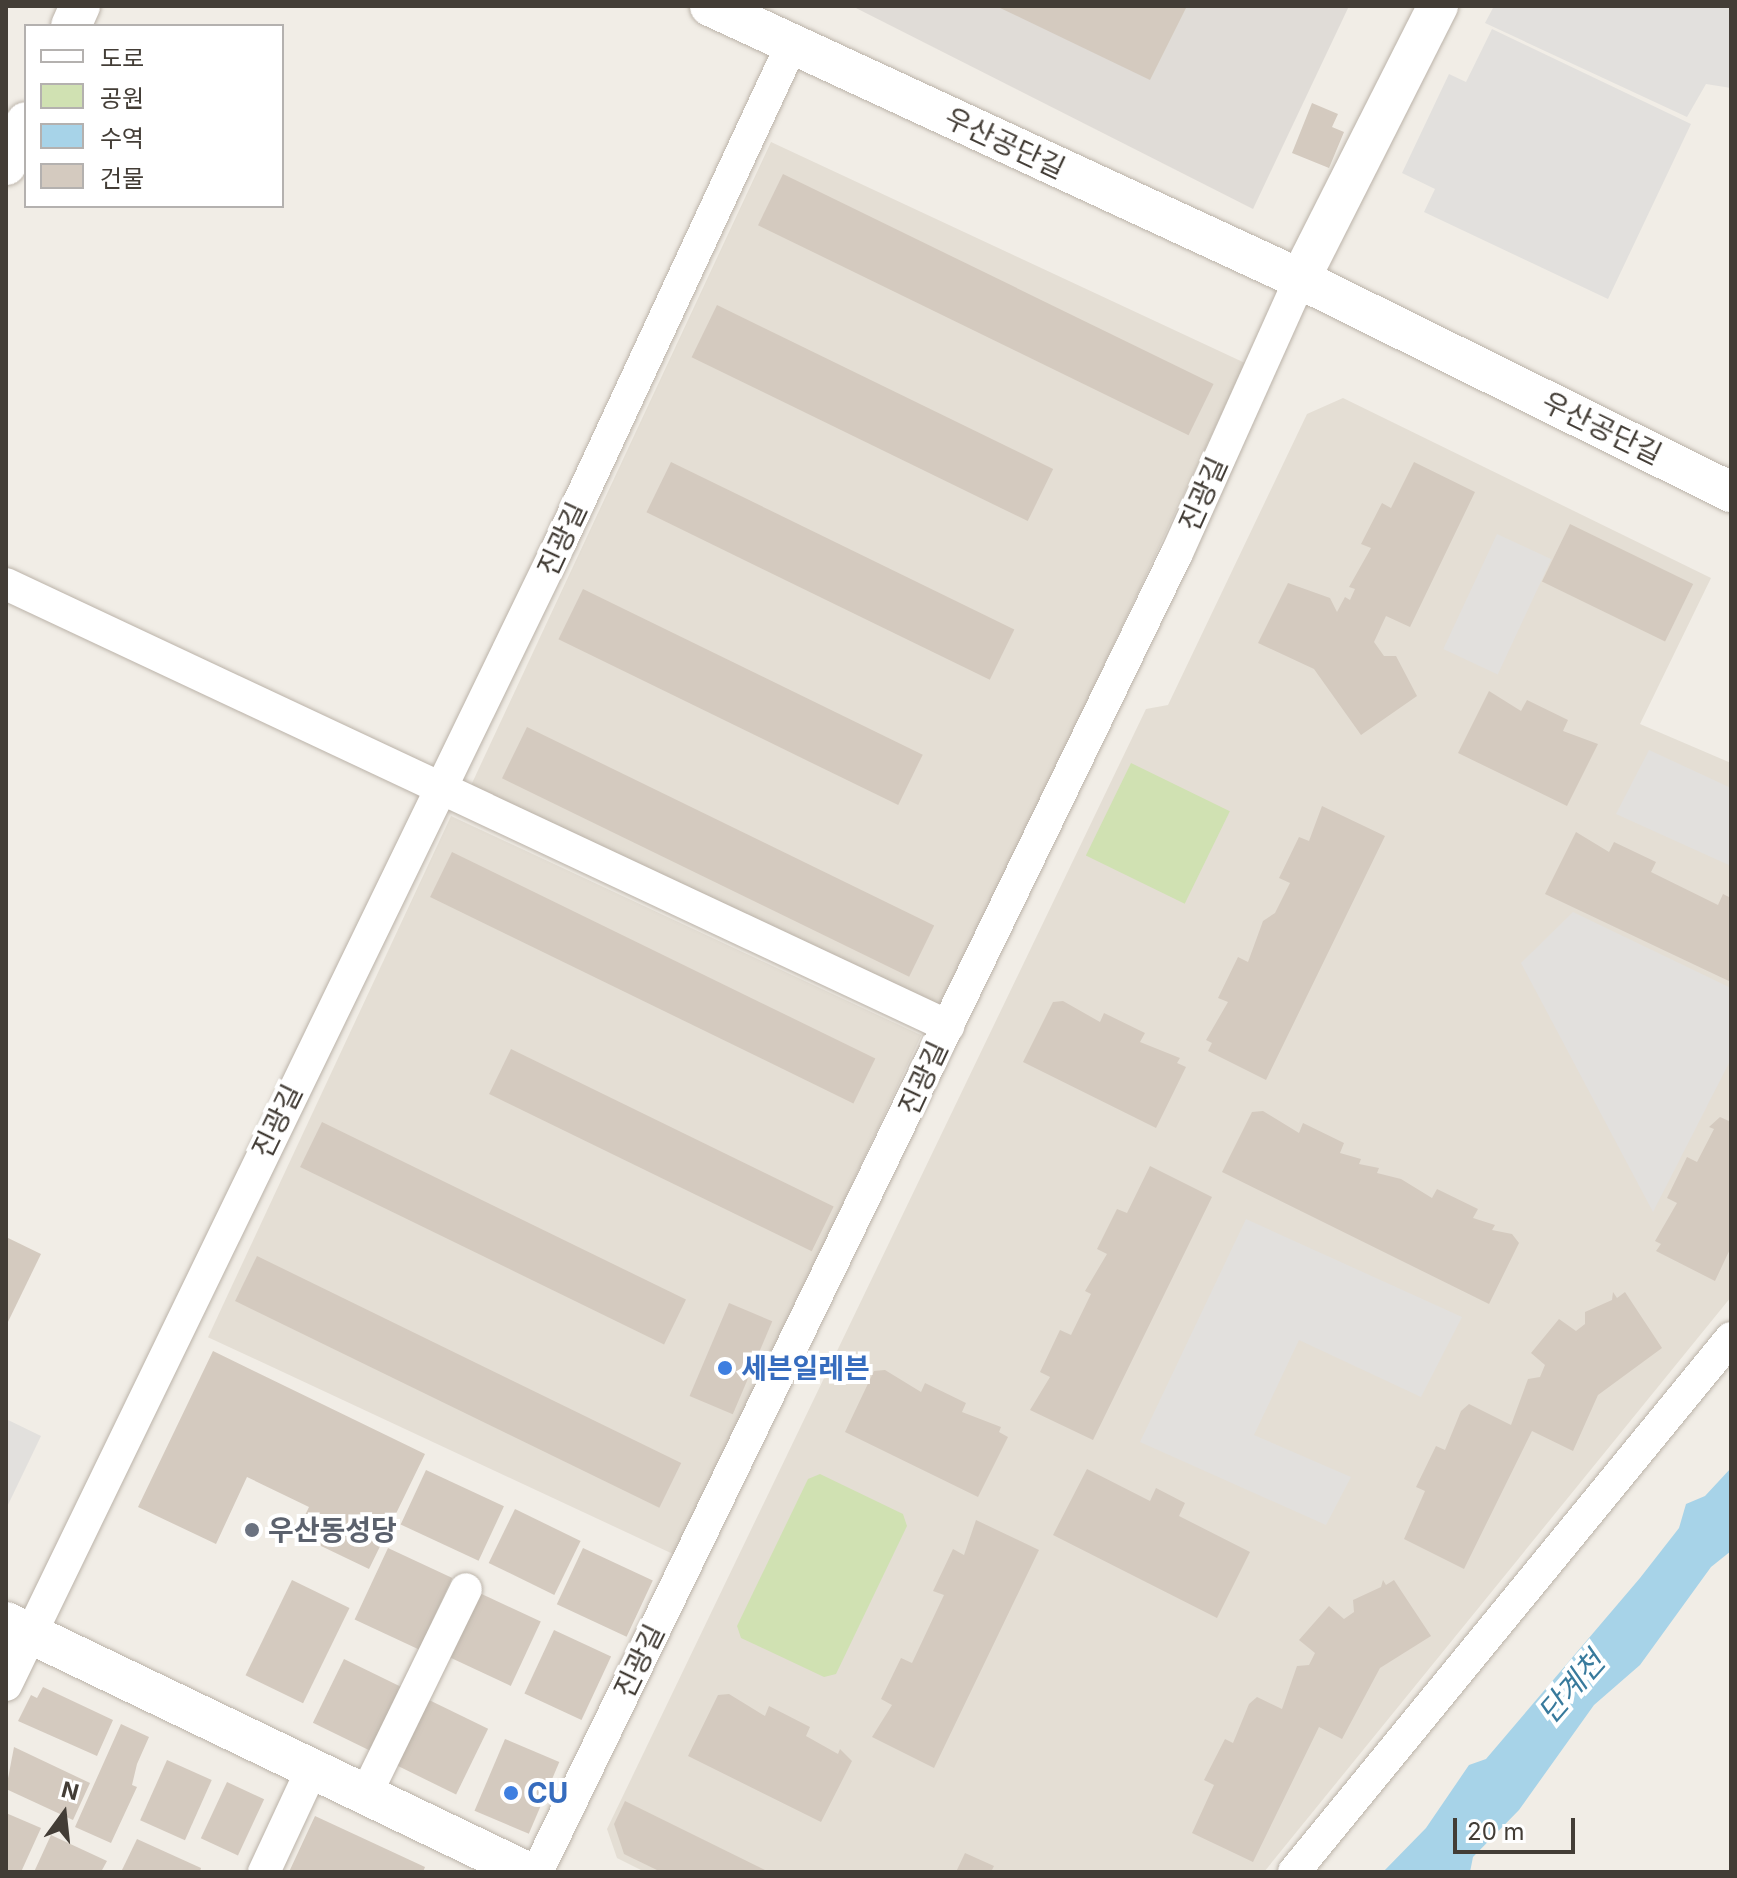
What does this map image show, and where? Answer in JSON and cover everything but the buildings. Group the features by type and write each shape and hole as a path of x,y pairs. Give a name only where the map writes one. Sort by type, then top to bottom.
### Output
{"street":[{"name":"우산공단길","path":"710,6 1300,279 1731,492"},
{"path":"1300,279 1438,6"},
{"name":"진광길","path":"6,1685 18,1628 440,788 792,44"},
{"path":"6,165 24,126"},
{"name":"진광길","path":"537,1872 1177,553 1300,279"},
{"path":"6,584 948,1026"},
{"path":"1294,1872 1731,1338"},
{"path":"365,1796 466,1589"},
{"path":"18,1628 527,1872"},
{"path":"264,1872 312,1769"}],"shaded area":[{"path":"852,6 1349,6 1253,209"},
{"path":"1494,6 1731,6 1731,88 1706,84 1687,117 1485,23"},
{"path":"1492,29 1691,124 1608,299 1424,212 1435,189 1402,173 1449,74 1466,82"},
{"path":"771,142 1245,363 945,1007 471,786"},
{"path":"1343,398 1711,578 1640,724 1731,763 1731,1297 1264,1872 645,1872 617,1858 607,1829 1146,709 1168,705 1307,414"},
{"path":"1497,534 1551,559 1498,674 1443,649"},
{"path":"1649,750 1731,788 1731,866 1616,814"},
{"path":"451,816 921,1035 678,1556 208,1337"},
{"path":"1573,912 1731,988 1731,1059 1653,1212 1521,963"},
{"path":"1246,1219 1462,1317 1421,1397 1299,1340 1254,1435 1351,1477 1326,1525 1140,1442"},
{"path":"6,1419 41,1436 6,1509"}],"green space":[{"path":"1131,763 1230,811 1185,904 1086,856"},
{"path":"820,1474 903,1514 907,1526 836,1674 824,1677 741,1638 737,1626 808,1479"}],"water":[{"name":"단계천","path":"1731,1468 1731,1551 1711,1567 1640,1665 1594,1705 1519,1810 1473,1857 1470,1872 1383,1872 1426,1828 1469,1765 1486,1759 1640,1578 1679,1528 1686,1504 1705,1496"}],"place":[{"name":"세븐일레븐","path":"725,1368"},
{"name":"우산동성당","path":"252,1530"},
{"name":"CU","path":"511,1793"}]}
